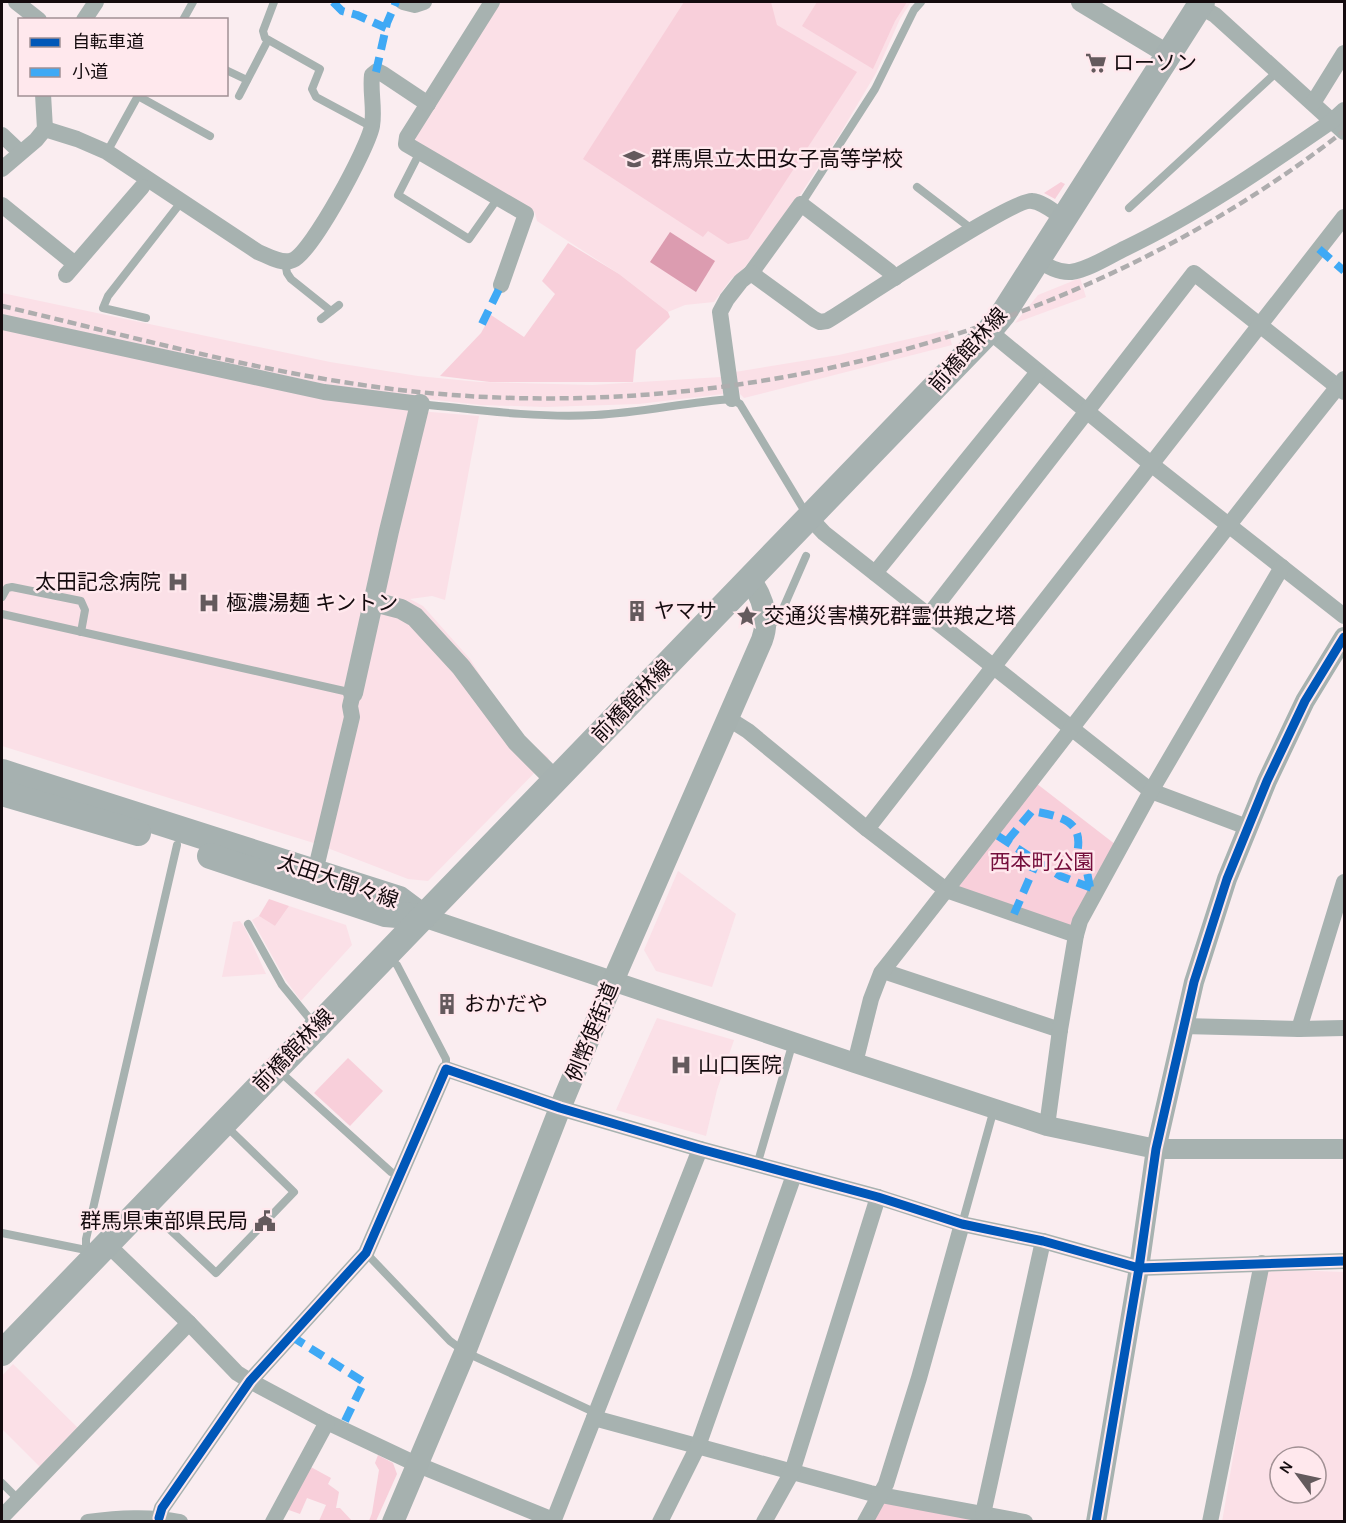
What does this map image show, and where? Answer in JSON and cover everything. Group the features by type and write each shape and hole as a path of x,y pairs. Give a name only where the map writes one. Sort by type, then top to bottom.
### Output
{"main road":[{"name":"前橋館林線","path":"2,1353 95,1250 144,1204 989,331 1003,314 1201,4"},
{"name":"例幣使街道","path":"393,1521 465,1352 560,1108 613,981 729,719 765,628 765,609 750,579"},
{"name":"太田大間々線","path":"2,772 399,899 423,917"},
{"name":"太田大間々線","path":"2,793 177,845 384,914 423,917"}],"street":[{"path":"16,2 36,18"},
{"path":"85,18 96,2"},
{"path":"403,2 415,5 424,2"},
{"path":"492,2 407,137 406,144 526,214 501,285"},
{"path":"1081,2 1169,55"},
{"path":"1201,4 1344,132"},
{"path":"1312,103 1344,53"},
{"path":"45,129 107,152 258,252 285,262 294,260 307,248 332,211 372,127 372,75 377,71 428,104"},
{"path":"2,169 36,140 45,129 43,96"},
{"path":"1037,260 1063,272 1079,270 1152,236 1235,187 1332,121 1344,110"},
{"path":"2,135 20,152"},
{"path":"2,205 71,270 142,188"},
{"path":"751,273 820,321 827,321 1020,202 1032,201 1064,218"},
{"path":"732,399 720,312 727,299 741,281 751,273 801,204 890,271 895,279"},
{"path":"867,829 1344,217"},
{"path":"855,1063 871,999 883,971 1228,524 1342,386 1194,273 929,615"},
{"path":"2,322 324,392 420,404 389,531 350,706 352,717 315,872"},
{"path":"989,331 1151,464 1344,616"},
{"path":"875,573 1038,372"},
{"path":"809,518 824,533 1151,791 1247,827"},
{"path":"1047,1126 1060,1030 1080,921 1151,791 1282,567"},
{"path":"374,602 401,609 415,616 461,667 517,742 555,780"},
{"path":"1096,1521 1139,1268 1156,1149 1194,982 1217,908 1267,781 1305,701 1344,637"},
{"path":"729,719 748,731 867,829 946,890 1076,935"},
{"path":"1299,1029 1344,882"},
{"path":"423,917 1047,1126 1156,1149 1344,1149"},
{"path":"883,971 1060,1030"},
{"path":"1183,1026 1344,1028"},
{"path":"159,1518 162,1508 250,1381 366,1253 446,1069 560,1108 700,1149 878,1197 962,1224 1042,1241 1139,1268 1344,1261"},
{"path":"95,1250 189,1323 237,1373 250,1381 327,1422 416,1464 553,1521 700,1149"},
{"path":"660,1521 698,1446 794,1175"},
{"path":"764,1521 792,1472 878,1197"},
{"path":"865,1521 886,1484 919,1378 962,1224"},
{"path":"983,1514 1042,1241"},
{"path":"1210,1521 1262,1263"},
{"path":"2,1517 189,1323"},
{"path":"595,1416 792,1472 880,1494 1025,1521"},
{"path":"273,1521 327,1422"},
{"path":"88,1521 132,1517 180,1521"}],"lane":[{"path":"184,18 193,2"},
{"path":"274,2 263,31 265,38 320,69 312,89 316,97 372,127"},
{"path":"801,204 875,89 914,10 921,2"},
{"path":"239,96 268,40"},
{"path":"228,71 247,80"},
{"path":"1130,208 1278,71"},
{"path":"107,152 137,96"},
{"path":"140,96 210,136"},
{"path":"420,152 398,195 469,239 498,198"},
{"path":"917,187 973,230"},
{"path":"146,318 103,308 108,296 182,201"},
{"path":"285,262 286,273 291,279 331,311"},
{"path":"321,319 339,305"},
{"path":"420,404 546,416 648,411 732,399 740,404 809,518"},
{"path":"765,628 778,620 806,556"},
{"path":"2,597 7,588 12,587 81,601 85,610 81,632"},
{"path":"2,614 354,693"},
{"path":"95,1250 86,1239 177,845"},
{"path":"248,924 282,985 317,1026"},
{"path":"384,956 397,964 446,1059 446,1069"},
{"path":"757,1165 793,1042"},
{"path":"276,1067 391,1172 401,1176"},
{"path":"962,1224 994,1109"},
{"path":"144,1204 216,1273 294,1192 222,1123"},
{"path":"2,1233 95,1250"},
{"path":"366,1253 450,1341 465,1352 595,1416"},
{"path":"2,1483 18,1499"}],"shaded area":[{"name":"群馬県立太田女子高等学校","path":"498,2 911,2 900,19 876,73 840,134 800,195 745,267 731,279 714,302 685,305 668,312 619,274 537,221 535,213 477,177 411,142"},
{"path":"670,232 715,261 696,292 650,262"},
{"path":"1080,278 1086,297 1015,323 1038,295"},
{"path":"2,293 330,362 418,376 479,382 592,385 721,377 723,394 639,404 545,407 481,405 362,392 2,316"},
{"name":"極濃湯麺 キントン","path":"2,329 395,409 479,416 445,600 432,596 410,599 423,606 470,659 500,706 528,741 549,758 428,881 408,879 317,844 2,746"},
{"path":"948,330 952,345 744,398 740,394 735,372 839,355"},
{"path":"678,871 736,914 712,987 656,971 644,950"},
{"path":"289,906 346,925 352,945 301,1001 285,979 252,920 259,916 275,926"},
{"path":"240,921 266,974 222,977 233,922"},
{"name":"山口医院","path":"657,1018 734,1040 717,1090 706,1136 616,1110"},
{"path":"1265,1269 1344,1272 1344,1521 1222,1522"},
{"path":"13,1364 80,1430 42,1469 2,1429 2,1376"}],"green space":[{"path":"684,2 771,2 777,25 857,72 748,239 728,244 708,231 703,237 583,159"},
{"path":"817,2 907,2 895,21 873,69 802,26"},
{"path":"1061,182 1065,184 1055,199 1044,193"},
{"path":"568,243 619,274 668,312 670,317 636,350 633,382 490,382 440,376 481,333 491,315 524,337 555,294 542,281"},
{"name":"西本町公園","path":"1032,780 1120,848 1076,935 946,890"},
{"path":"269,899 289,906 275,926 259,916"},
{"path":"348,1058 383,1091 350,1126 314,1093"},
{"path":"378,1455 393,1463 397,1474 376,1521 369,1521 379,1470 375,1463"},
{"path":"309,1466 331,1478 328,1484 339,1492 336,1508 340,1508 352,1521 319,1521 326,1505 307,1498 300,1514 286,1509"},
{"path":"883,1496 1002,1522 868,1522"}],"railway":[{"path":"2,306 226,360 396,389 453,395 571,398 689,391 807,373 923,344 1036,306 1144,257 1248,199 1344,131"}],"marked path":[{"path":"333,2 342,11 386,28"},
{"path":"376,72 387,23 396,2"},
{"path":"1319,249 1344,271"},
{"path":"482,324 501,285"},
{"path":"1007,841 1032,811 1063,819 1075,830 1078,838 1075,861 1087,872 1090,887"},
{"path":"998,836 1060,876 1097,890"},
{"path":"1014,914 1037,861"},
{"path":"291,1336 364,1382 345,1421"}],"cycle path":[{"path":"1096,1522 1139,1268 1156,1149 1194,982 1227,879 1267,781 1305,701 1344,637"},
{"path":"159,1518 162,1508 250,1381 366,1253 446,1069 560,1108 700,1149 878,1197 962,1224 1043,1241 1139,1268 1344,1261"}],"place":[{"name":"ローソン","path":"1096,63"},
{"name":"群馬県立太田女子高等学校","path":"634,159"},
{"name":"太田記念病院","path":"178,582"},
{"name":"極濃湯麺 キントン","path":"209,603"},
{"name":"ヤマサ","path":"637,611"},
{"name":"交通災害横死群霊供羪之塔","path":"747,616"},
{"name":"おかだや","path":"447,1004"},
{"name":"山口医院","path":"681,1065"},
{"name":"群馬県東部県民局","path":"265,1221"}]}
